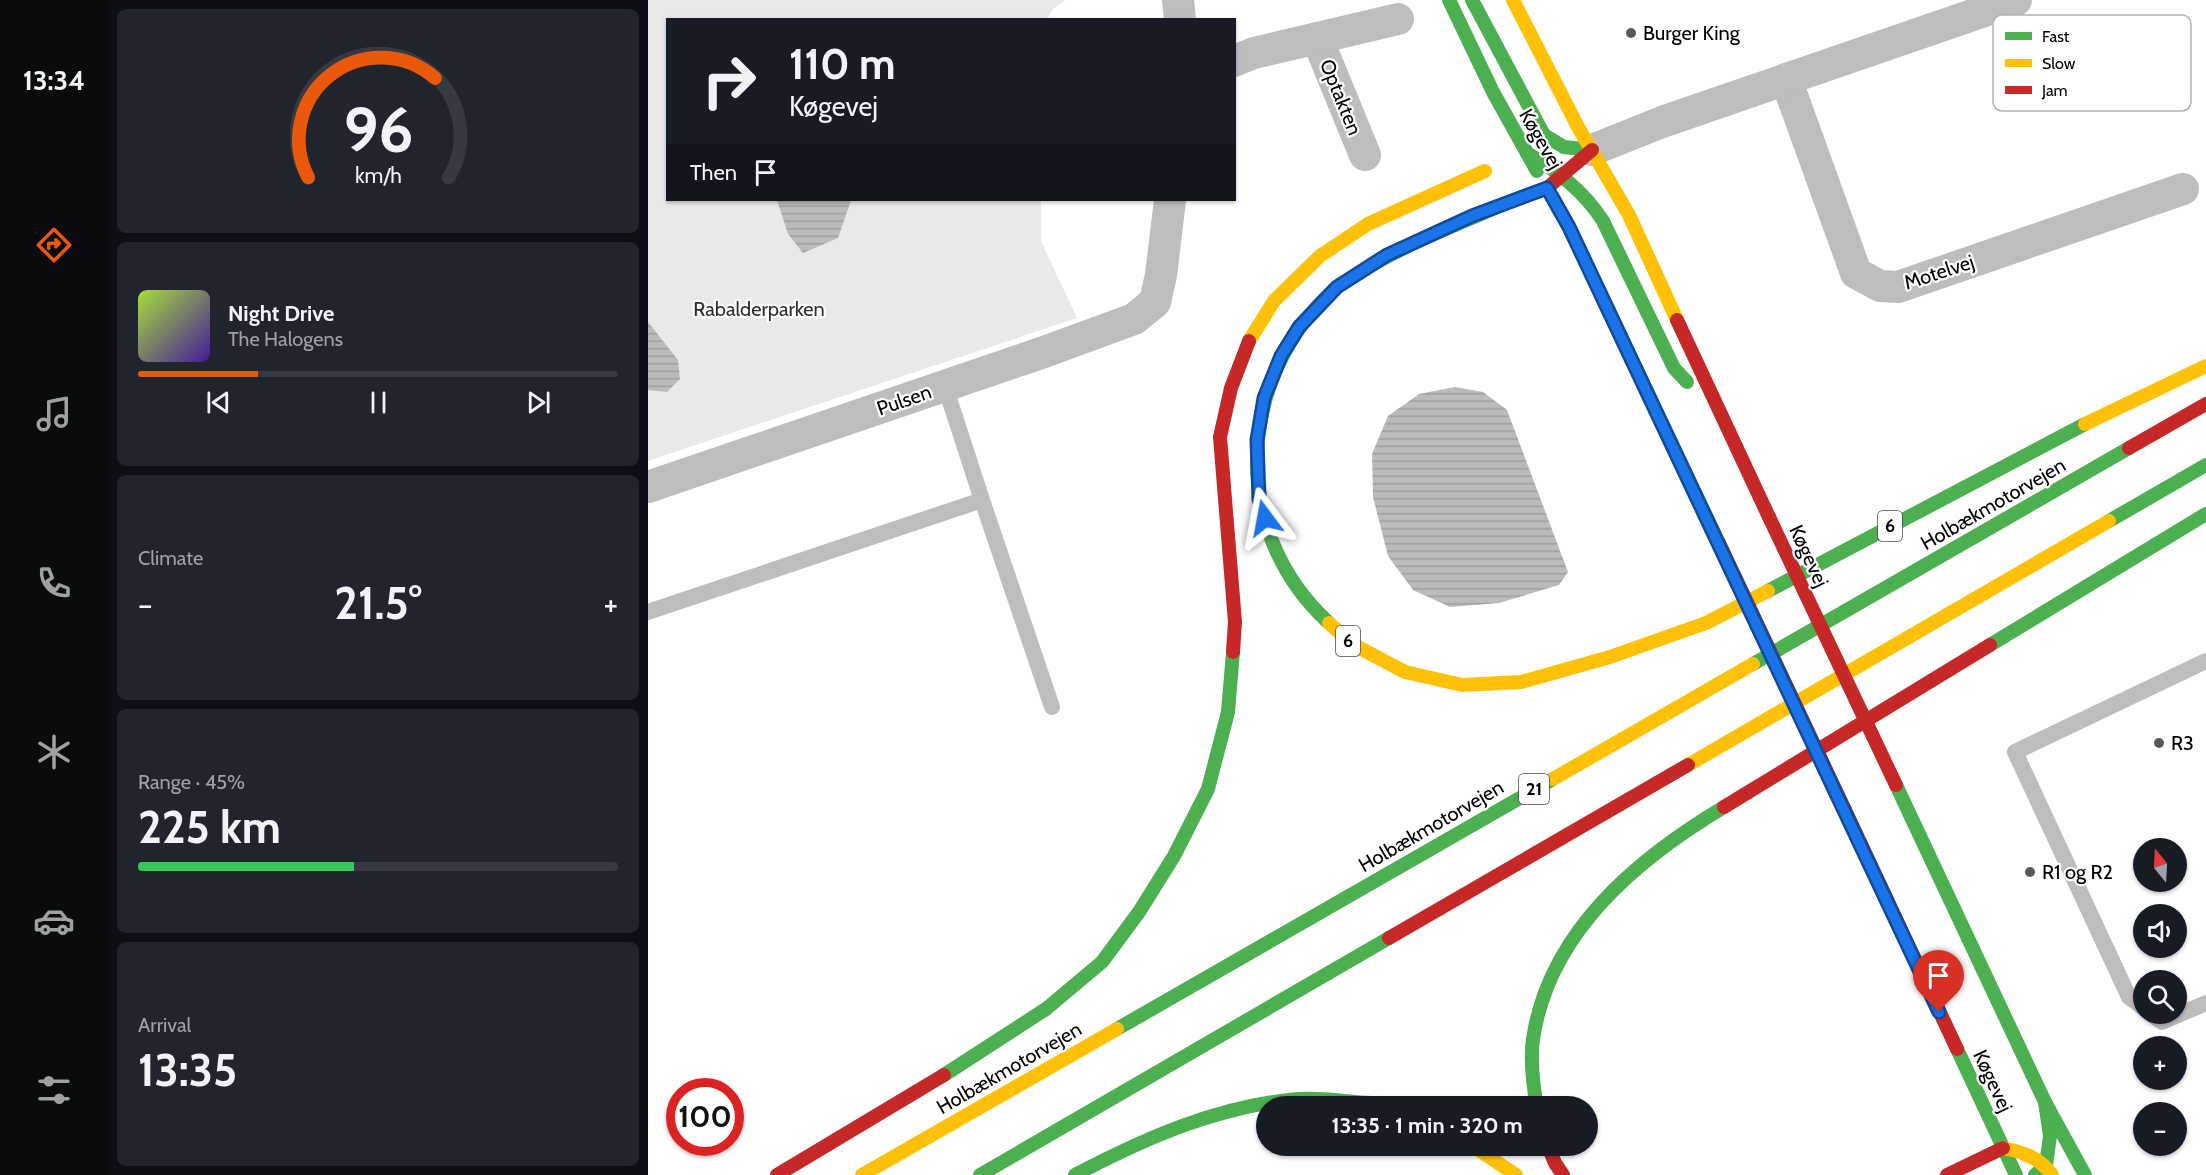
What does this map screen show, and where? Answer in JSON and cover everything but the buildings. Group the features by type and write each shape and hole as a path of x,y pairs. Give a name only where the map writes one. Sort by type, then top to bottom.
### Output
{"main road":[{"name":"Køgevej","path":"1449,0 1522,156 1547,188 1569,227 2016,1175"},
{"path":"1472,0 1544,135 1564,147 1592,150"},
{"name":"Køgevej","path":"1513,0 1629,215 2045,1102"},
{"path":"1522,156 1592,150"},
{"path":"1547,188 1592,150"},
{"path":"1522,156 1563,176 1575,184 1590,200 1603,221 1674,368 1727,426"},
{"path":"777,1175 985,1050 1046,1010 1102,962 1139,912 1174,856 1208,789 1228,712 1235,622 1220,437 1231,387 1249,341 1274,301 1320,256 1368,224 1491,169"},
{"name":"6","path":"1547,188 1387,255 1337,287 1299,327 1281,356 1264,398 1257,440 1259,499 1277,555 1309,605 1317,613 1352,644 1405,672 1462,684 1521,682 1610,657 1706,622 2116,408 2206,366"},
{"name":"Holbækmotorvejen","path":"862,1175 2206,404"},
{"path":"980,1175 2206,465"},
{"path":"1536,1096 1532,1069 1533,1040 1548,986 1563,954 1585,923 1632,871 1692,826 2206,514"},
{"path":"2045,1102 2050,1136 2049,1170"},
{"path":"2045,1102 2085,1175"},
{"path":"1075,1175 1132,1145 1216,1113 1256,1106"},
{"path":"1947,1175 2003,1148 2026,1152 2049,1170"},
{"path":"1488,1156 1516,1175"},
{"path":"1552,1156 1563,1175"},
{"path":"2035,1175 2049,1170"}],"street":[{"path":"1178,0 1180,18"},
{"path":"1592,150 1662,122 2016,0"},
{"name":"Optakten","path":"1236,60 1254,53 1398,18"},
{"name":"Optakten","path":"1317,38 1365,155"},
{"name":"Motelvej","path":"1786,79 1857,273 1880,286 1898,287 2183,189"},
{"name":"Pulsen","path":"648,487 1134,320 1155,302 1161,275 1170,201"}],"lane":[{"path":"945,386 1052,707"},
{"path":"648,612 982,500"},
{"path":"2133,1000 2129,997 2015,752 2206,661"},
{"path":"2187,1011 2206,1003"}],"green space":[{"name":"Rabalderparken","path":"648,0 1066,0 1053,9 1048,18 666,18 666,201 1041,201 1041,241 1077,318 648,461"}],"shaded area":[{"path":"777,201 851,201 838,238 803,253 788,234"},
{"path":"648,322 678,360 680,379 667,392 648,390"},
{"path":"1455,387 1483,392 1507,410 1568,572 1559,585 1499,603 1450,607 1413,590 1388,556 1373,497 1372,454 1388,416 1419,394"}],"traffic: fast":[{"path":"1449,0 1493,92 1537,171"},
{"path":"1472,0 1544,135 1564,147 1592,150"},
{"path":"1527,153 1569,182 1603,221 1674,368 1687,382"},
{"path":"1547,188 1569,227 1719,543"},
{"path":"1329,623 1296,586 1273,544 1260,500 1257,454 1263,408 1279,365 1303,324 1336,288 1393,254 1499,206"},
{"path":"1768,591 2085,424"},
{"path":"1753,664 2129,448"},
{"path":"2109,521 2206,465"},
{"path":"1990,645 2206,514"},
{"path":"944,1075 1046,1009 1102,962 1139,912 1174,856 1208,789 1228,712 1233,652"},
{"path":"1117,1029 1553,779"},
{"path":"1896,785 2045,1102 2050,1136 2046,1165 2035,1175"},
{"path":"1535,1096 1532,1073 1533,1039 1542,1000 1557,965 1578,932 1602,902 1630,875 1660,850 1724,807"},
{"path":"980,1175 1389,938"},
{"path":"1957,1049 2016,1175"},
{"path":"2045,1102 2085,1175"},
{"path":"1075,1175 1128,1148 1183,1126 1211,1116 1256,1105"}],"traffic: slow":[{"path":"1513,0 1578,127 1629,215 1677,320"},
{"path":"1249,341 1274,301 1320,256 1368,224 1485,171"},
{"path":"2085,424 2206,366"},
{"path":"1688,765 2109,521"},
{"path":"1329,623 1352,644 1405,672 1462,685 1521,682 1610,657 1706,623 1768,591"},
{"path":"1553,779 1753,664"},
{"path":"862,1175 1117,1029"},
{"path":"2003,1148 2030,1157 2042,1164 2052,1175"},
{"path":"1488,1156 1516,1175"}],"traffic: jam":[{"path":"1499,206 1547,188 1592,150"},
{"path":"1677,320 1769,517"},
{"path":"1233,652 1235,622 1220,437 1231,388 1249,341"},
{"path":"2129,448 2206,404"},
{"path":"1769,517 1896,785"},
{"path":"1719,543 1845,810"},
{"path":"1724,807 1990,645"},
{"path":"1389,938 1688,765"},
{"path":"1845,810 1957,1049"},
{"path":"777,1175 944,1075"},
{"path":"1947,1175 2003,1148"},
{"path":"1552,1156 1563,1175"}],"place":[{"name":"Burger King","path":"1631,33"},
{"name":"R3","path":"2159,743"},
{"name":"R1 og R2","path":"2030,872"}],"route":[{"path":"1265,518 1259,499 1257,440 1264,398 1281,356 1299,327 1337,287 1387,255 1472,216 1547,188 1569,227 1939,1012"}]}
